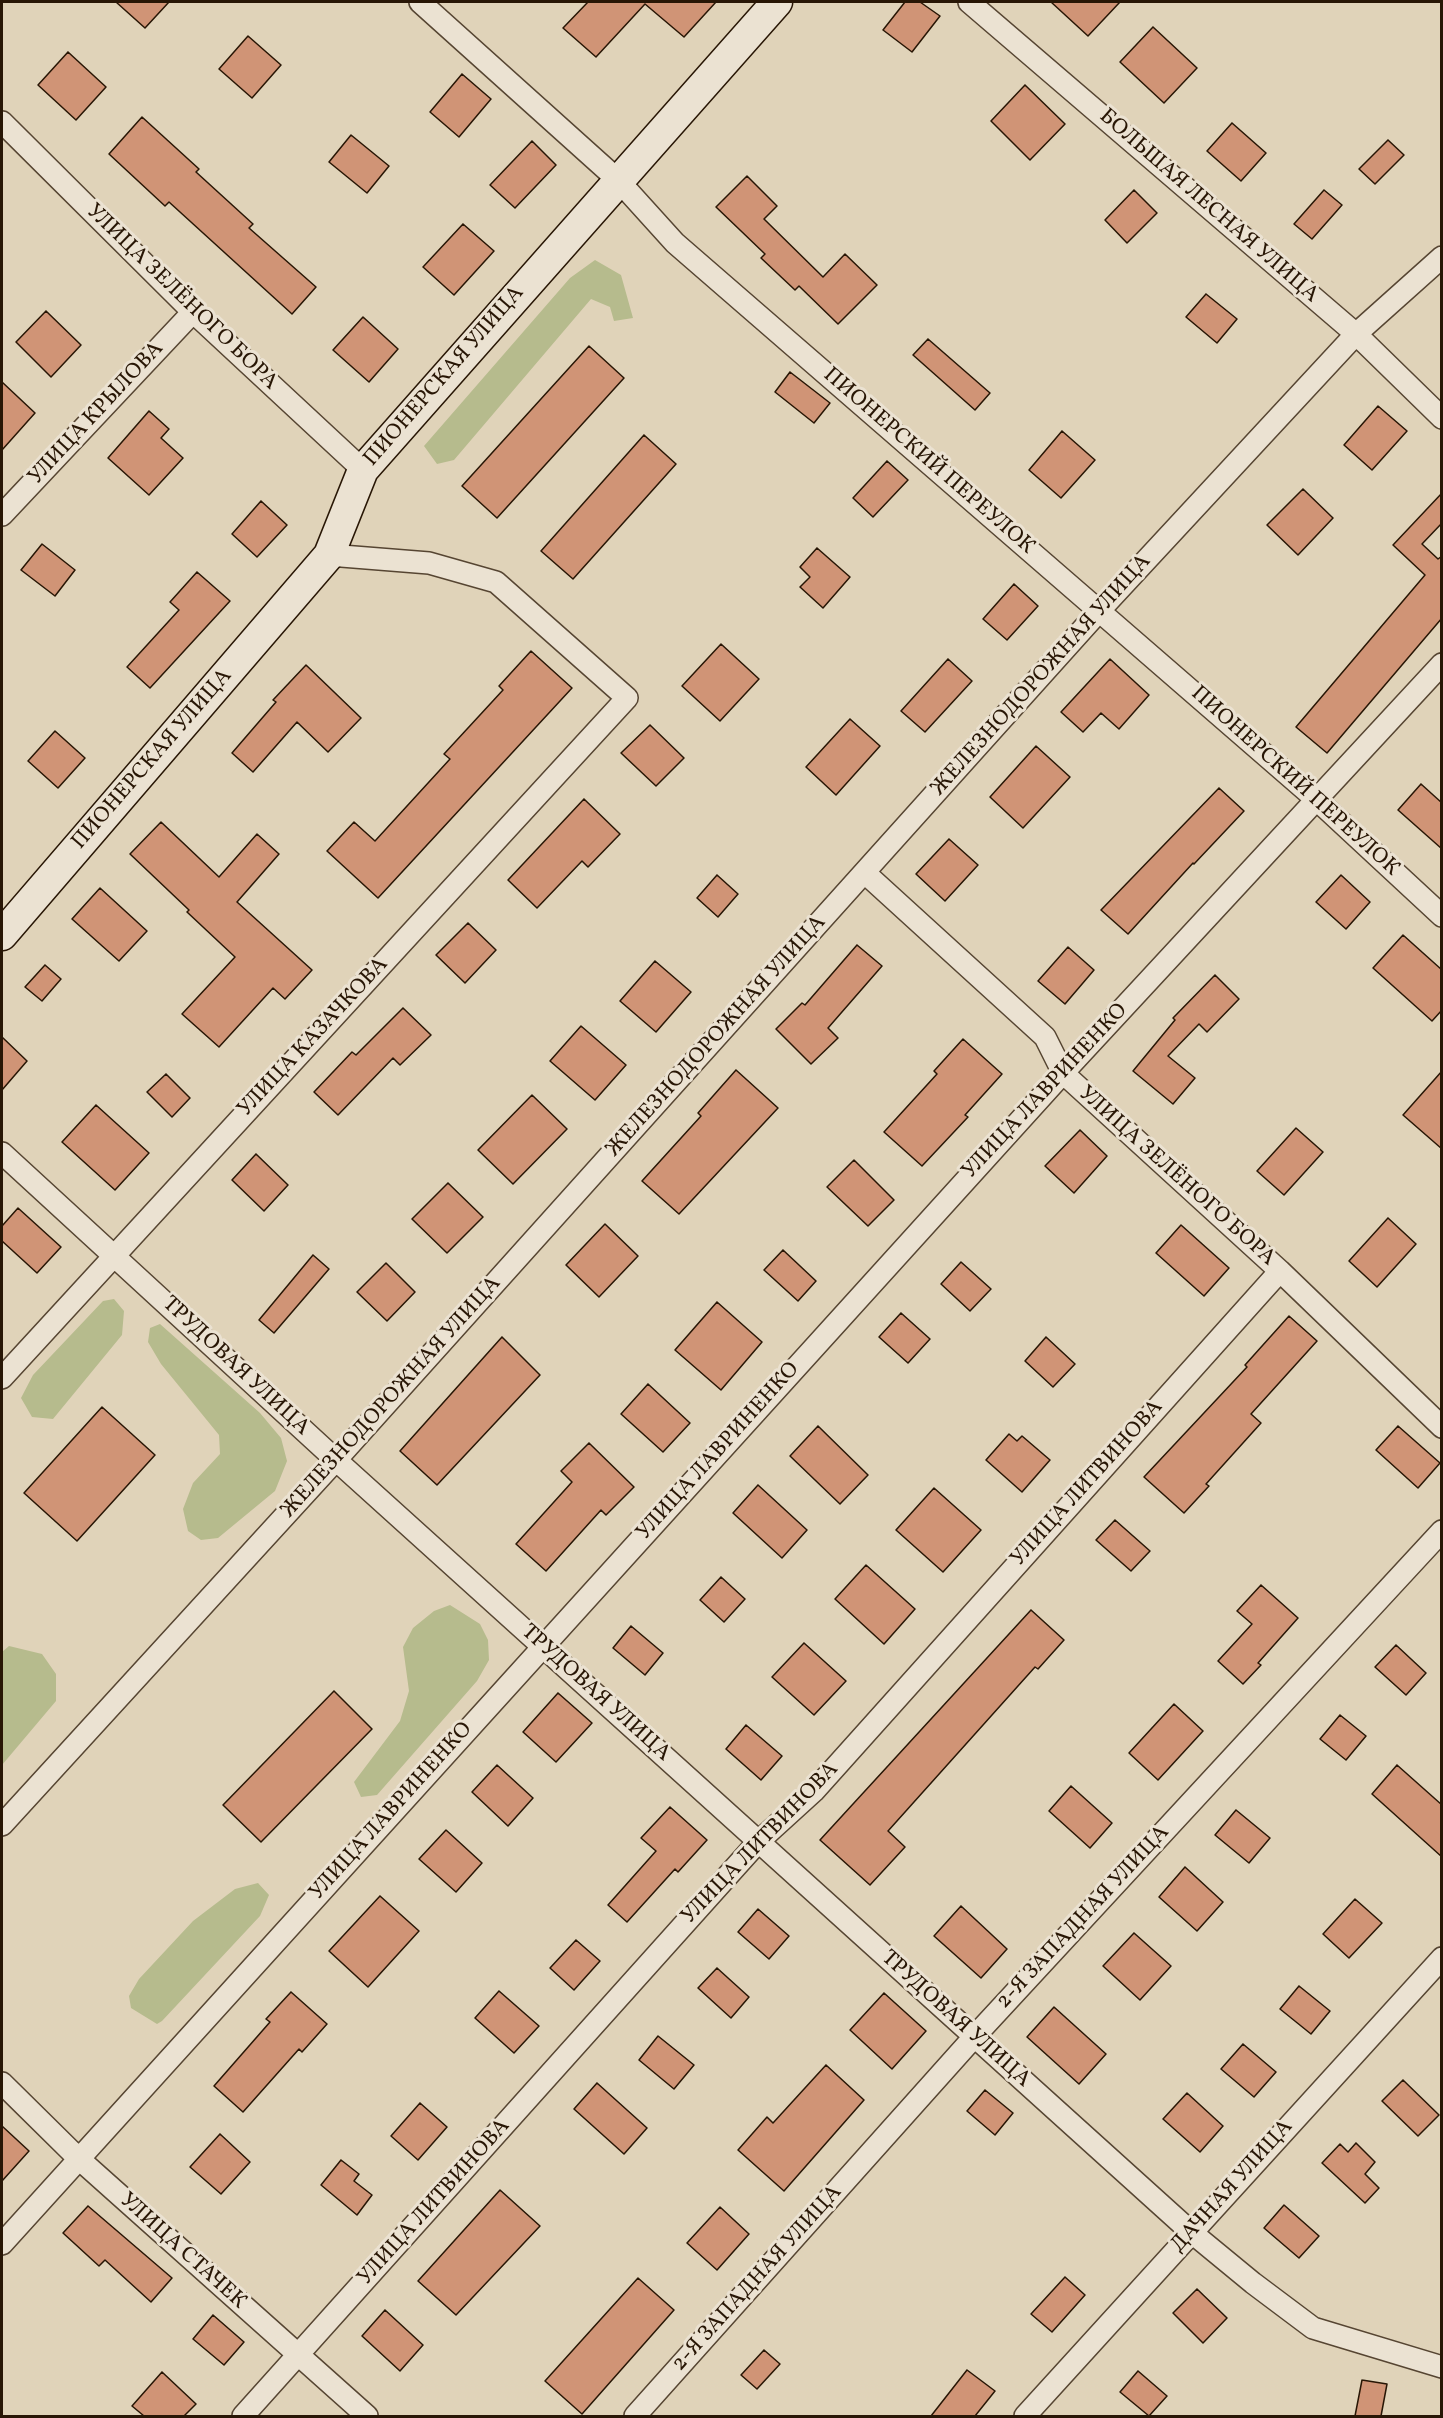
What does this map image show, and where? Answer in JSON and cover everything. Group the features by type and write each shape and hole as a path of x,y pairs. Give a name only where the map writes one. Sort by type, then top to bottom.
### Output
{"street":[{"name":"ПИОНЕРСКИЙ ПЕРЕУЛОК","path":"420,2 618,180 675,243 1317,800 1442,916"},
{"name":"ПИОНЕРСКАЯ УЛИЦА","path":"2,935 329,555 363,470 777,2"},
{"name":"БОЛЬШАЯ ЛЕСНАЯ УЛИЦА","path":"969,2 1356,334 1442,418"},
{"name":"УЛИЦА ЗЕЛЁНОГО БОРА","path":"2,122 193,312 363,470"},
{"name":"ЖЕЛЕЗНОДОРОЖНАЯ УЛИЦА","path":"2,1825 336,1460 1100,610 1356,334 1442,257"},
{"name":"УЛИЦА КРЫЛОВА","path":"2,515 193,312"},
{"name":"УЛИЦА КАЗАЧКОВА","path":"2,1378 627,698 496,582 429,563 329,555"},
{"name":"УЛИЦА ЛАВРИНЕНКО","path":"2,2244 1063,1073 1442,664"},
{"name":"УЛИЦА ЗЕЛЁНОГО БОРА","path":"865,873 1045,1037 1063,1073 1280,1271 1442,1427"},
{"name":"ТРУДОВАЯ УЛИЦА","path":"2,1152 336,1460 1191,2232 1313,2328 1442,2367"},
{"name":"УЛИЦА ЛИТВИНОВА","path":"243,2416 758,1842 822,1782 1280,1271"},
{"name":"2-Я ЗАПАДНАЯ УЛИЦА","path":"635,2416 974,2037 1442,1531"},
{"name":"ДАЧНАЯ УЛИЦА","path":"1025,2416 1442,1958"},
{"name":"УЛИЦА СТАЧЕК","path":"2,2083 78,2158 367,2416"}],"green space":[{"path":"595,260 621,275 633,318 614,321 610,307 591,299 454,460 437,464 424,446 570,278"},
{"path":"114,1299 124,1311 122,1335 53,1419 32,1417 21,1398 33,1375 103,1301"},
{"path":"160,1324 260,1413 281,1438 287,1461 275,1491 218,1538 201,1540 188,1531 183,1509 193,1483 220,1454 219,1435 161,1364 148,1342 150,1328"},
{"path":"450,1605 480,1624 488,1640 489,1660 477,1681 377,1795 361,1797 354,1782 400,1721 409,1691 403,1647 413,1628 434,1611"},
{"path":"9,1646 42,1654 56,1674 56,1701 2,1765 2,1652"},
{"path":"258,1883 269,1895 260,1916 162,2021 157,2024 131,2008 129,1996 139,1979 193,1921 235,1889"}],"building":[{"path":"116,2 169,2 145,28"},
{"path":"588,2 716,2 684,37 645,4 596,57 563,28"},
{"path":"905,2 920,2 940,16 912,52 883,30"},
{"path":"1051,2 1120,2 1088,36"},
{"path":"1153,27 1197,68 1164,103 1120,62"},
{"path":"248,36 281,65 252,98 219,69"},
{"path":"68,52 106,87 76,120 38,85"},
{"path":"462,74 491,99 459,137 430,112"},
{"path":"1025,85 1065,124 1030,160 991,121"},
{"path":"142,117 199,169 196,172 253,224 249,228 316,287 292,314 169,202 165,206 109,154"},
{"path":"1232,123 1266,153 1241,181 1207,151"},
{"path":"351,135 389,166 367,193 329,162"},
{"path":"1388,140 1404,155 1375,184 1359,169"},
{"path":"532,141 556,165 515,208 490,185"},
{"path":"747,176 777,206 764,219 823,277 845,254 877,285 838,324 799,286 795,290 761,258 765,254 716,207"},
{"path":"1134,190 1157,213 1127,243 1105,220"},
{"path":"1324,190 1342,205 1312,239 1294,224"},
{"path":"463,224 494,251 454,295 423,267"},
{"path":"1206,294 1237,319 1217,343 1186,317"},
{"path":"46,311 81,345 51,377 16,342"},
{"path":"363,317 398,349 369,382 333,350"},
{"path":"928,339 990,393 975,410 913,355"},
{"path":"589,346 624,378 497,518 462,486"},
{"path":"790,372 830,403 814,423 775,392"},
{"path":"2,382 35,413 2,450"},
{"path":"1378,406 1407,431 1372,470 1344,445"},
{"path":"149,411 169,429 161,438 183,458 149,495 108,458"},
{"path":"1062,431 1095,460 1061,498 1029,470"},
{"path":"644,435 676,464 573,579 541,551"},
{"path":"887,461 908,480 873,517 853,498"},
{"path":"1303,489 1333,518 1298,555 1267,525"},
{"path":"1442,493 1442,523 1422,544 1438,559 1442,556 1442,618 1327,753 1296,727 1425,575 1393,545"},
{"path":"261,501 287,525 257,557 232,534"},
{"path":"42,544 75,570 55,596 21,570"},
{"path":"817,548 850,577 823,608 800,587 810,577 800,567"},
{"path":"197,572 230,601 150,688 127,667 179,610 170,602"},
{"path":"1014,584 1038,606 1007,640 983,619"},
{"path":"721,644 759,679 720,721 682,686"},
{"path":"531,651 572,688 378,898 327,851 354,822 375,841 450,759 444,754 503,690 499,686"},
{"path":"948,659 972,681 925,732 901,711"},
{"path":"1110,659 1149,695 1119,729 1101,713 1083,732 1061,712"},
{"path":"306,665 361,718 328,752 297,722 253,772 232,753 276,702 273,700"},
{"path":"850,719 880,746 836,795 806,767"},
{"path":"650,725 684,758 656,786 621,753"},
{"path":"55,731 85,758 58,788 28,761"},
{"path":"1036,746 1070,777 1023,828 990,797"},
{"path":"1421,784 1442,803 1442,849 1398,810"},
{"path":"1219,788 1244,811 1128,934 1101,910"},
{"path":"584,799 620,834 588,867 582,861 537,908 508,880"},
{"path":"161,822 219,877 257,834 279,854 237,902 312,970 285,999 273,988 219,1047 182,1014 235,957 130,854"},
{"path":"949,839 978,865 945,901 916,874"},
{"path":"717,875 738,894 718,917 697,898"},
{"path":"1341,875 1370,902 1346,929 1316,902"},
{"path":"100,888 147,931 119,961 72,919"},
{"path":"468,923 496,950 465,983 436,955"},
{"path":"1403,935 1442,970 1442,1010 1432,1021 1373,968"},
{"path":"857,945 882,966 828,1028 838,1038 811,1064 776,1029 802,1003 805,1005"},
{"path":"1068,947 1094,970 1065,1004 1038,981"},
{"path":"655,961 691,992 656,1032 620,1001"},
{"path":"45,965 61,979 42,1001 25,987"},
{"path":"1215,975 1239,999 1207,1032 1199,1024 1168,1056 1195,1078 1173,1104 1133,1071 1175,1020 1173,1018"},
{"path":"403,1008 431,1035 400,1065 393,1058 338,1115 314,1092 352,1052 356,1055"},
{"path":"581,1026 626,1065 595,1100 550,1061"},
{"path":"2,1037 27,1061 2,1090"},
{"path":"963,1039 1002,1074 965,1115 968,1117 922,1166 884,1132 937,1074 934,1071"},
{"path":"736,1070 778,1108 679,1214 642,1181 701,1116 698,1113"},
{"path":"1442,1071 1442,1149 1403,1115"},
{"path":"166,1074 190,1098 172,1117 147,1092"},
{"path":"532,1095 567,1129 513,1184 478,1150"},
{"path":"96,1105 149,1153 115,1190 62,1142"},
{"path":"1296,1128 1323,1152 1284,1195 1257,1171"},
{"path":"1080,1130 1107,1156 1074,1193 1045,1166"},
{"path":"256,1154 288,1185 264,1211 232,1180"},
{"path":"854,1160 894,1200 868,1226 827,1187"},
{"path":"448,1183 483,1217 447,1253 412,1219"},
{"path":"18,1208 61,1247 37,1273 2,1241 2,1226"},
{"path":"1388,1218 1416,1244 1377,1287 1349,1261"},
{"path":"605,1224 638,1256 599,1297 566,1265"},
{"path":"1181,1225 1229,1268 1204,1296 1156,1253"},
{"path":"783,1250 816,1281 798,1301 764,1270"},
{"path":"313,1255 329,1269 274,1333 259,1320"},
{"path":"961,1262 991,1289 970,1311 941,1284"},
{"path":"386,1263 415,1292 387,1321 357,1292"},
{"path":"717,1302 762,1342 721,1390 675,1350"},
{"path":"901,1313 930,1339 908,1363 879,1337"},
{"path":"1289,1316 1317,1341 1251,1414 1261,1423 1206,1484 1209,1486 1184,1513 1144,1477 1247,1367 1245,1365"},
{"path":"502,1337 540,1375 437,1485 400,1451"},
{"path":"1046,1337 1075,1364 1053,1387 1025,1361"},
{"path":"648,1384 690,1423 663,1452 621,1414"},
{"path":"102,1407 155,1455 77,1541 24,1493"},
{"path":"818,1426 868,1475 840,1504 790,1456"},
{"path":"1398,1426 1440,1463 1418,1488 1376,1450"},
{"path":"1009,1434 1017,1441 1022,1436 1050,1460 1022,1492 986,1460"},
{"path":"589,1443 634,1487 606,1515 601,1510 546,1571 516,1544 572,1482 561,1471"},
{"path":"758,1485 807,1530 782,1558 733,1513"},
{"path":"934,1488 981,1530 943,1572 896,1530"},
{"path":"1115,1520 1150,1551 1131,1571 1096,1540"},
{"path":"866,1565 915,1609 884,1644 835,1599"},
{"path":"721,1577 745,1599 724,1622 700,1600"},
{"path":"1261,1585 1298,1618 1258,1663 1261,1665 1243,1684 1218,1661 1252,1624 1237,1611"},
{"path":"1031,1610 1064,1640 1038,1669 1035,1667 888,1831 905,1847 870,1885 820,1840"},
{"path":"631,1626 663,1653 645,1675 613,1648"},
{"path":"804,1643 846,1681 814,1715 772,1677"},
{"path":"1396,1645 1426,1673 1406,1695 1375,1667"},
{"path":"334,1691 372,1729 261,1842 223,1805"},
{"path":"558,1693 592,1723 556,1762 523,1732"},
{"path":"1174,1704 1203,1731 1158,1780 1129,1753"},
{"path":"1340,1715 1366,1736 1346,1760 1320,1739"},
{"path":"746,1725 782,1756 761,1780 726,1749"},
{"path":"497,1765 533,1798 508,1826 472,1792"},
{"path":"1397,1765 1442,1805 1442,1857 1372,1794"},
{"path":"1071,1786 1112,1823 1090,1848 1049,1811"},
{"path":"670,1807 707,1840 678,1872 675,1869 627,1922 608,1905 656,1851 641,1838"},
{"path":"1236,1810 1270,1838 1249,1863 1215,1835"},
{"path":"446,1830 482,1863 456,1892 419,1859"},
{"path":"1185,1867 1223,1902 1197,1931 1159,1897"},
{"path":"380,1896 419,1931 368,1987 329,1951"},
{"path":"1355,1899 1382,1923 1349,1958 1323,1934"},
{"path":"961,1906 1007,1949 981,1978 934,1936"},
{"path":"758,1909 789,1936 769,1959 738,1932"},
{"path":"1134,1933 1171,1966 1140,2000 1103,1966"},
{"path":"576,1940 600,1961 574,1990 550,1968"},
{"path":"717,1968 749,1997 731,2018 698,1988"},
{"path":"1299,1986 1330,2011 1311,2034 1280,2009"},
{"path":"499,1991 539,2026 514,2053 475,2018"},
{"path":"291,1992 327,2024 302,2052 299,2049 243,2112 214,2086 270,2022 266,2019"},
{"path":"884,1993 926,2031 892,2069 850,2030"},
{"path":"1054,2007 1106,2054 1079,2084 1027,2037"},
{"path":"658,2036 694,2065 674,2089 639,2060"},
{"path":"1243,2044 1276,2072 1254,2097 1221,2069"},
{"path":"826,2065 864,2100 784,2191 738,2150 767,2117 773,2123"},
{"path":"1403,2080 1439,2115 1418,2136 1382,2101"},
{"path":"597,2083 647,2128 624,2154 574,2109"},
{"path":"985,2090 1013,2113 995,2135 967,2111"},
{"path":"1187,2093 1223,2126 1200,2152 1163,2119"},
{"path":"420,2103 447,2127 418,2160 391,2136"},
{"path":"2,2126 29,2151 2,2181"},
{"path":"220,2134 250,2162 221,2194 190,2167"},
{"path":"1356,2143 1375,2162 1365,2174 1379,2188 1365,2203 1322,2163 1340,2144 1348,2152"},
{"path":"341,2160 359,2174 354,2181 372,2195 357,2215 321,2185"},
{"path":"500,2190 540,2226 456,2315 418,2281"},
{"path":"1284,2205 1319,2236 1299,2258 1264,2228"},
{"path":"88,2206 172,2278 151,2302 105,2260 99,2266 63,2233"},
{"path":"720,2207 749,2234 717,2270 687,2243"},
{"path":"1065,2277 1085,2295 1052,2332 1031,2314"},
{"path":"638,2278 674,2310 582,2414 545,2381"},
{"path":"1197,2289 1227,2318 1203,2343 1173,2313"},
{"path":"385,2310 423,2345 400,2371 362,2336"},
{"path":"213,2315 244,2342 224,2365 193,2339"},
{"path":"764,2350 780,2364 757,2389 741,2375"},
{"path":"967,2370 995,2391 975,2416 931,2416"},
{"path":"1138,2371 1167,2396 1149,2416 1120,2392"},
{"path":"162,2372 196,2404 184,2416 144,2416 132,2406"},
{"path":"1362,2380 1387,2384 1381,2416 1355,2416"}]}
